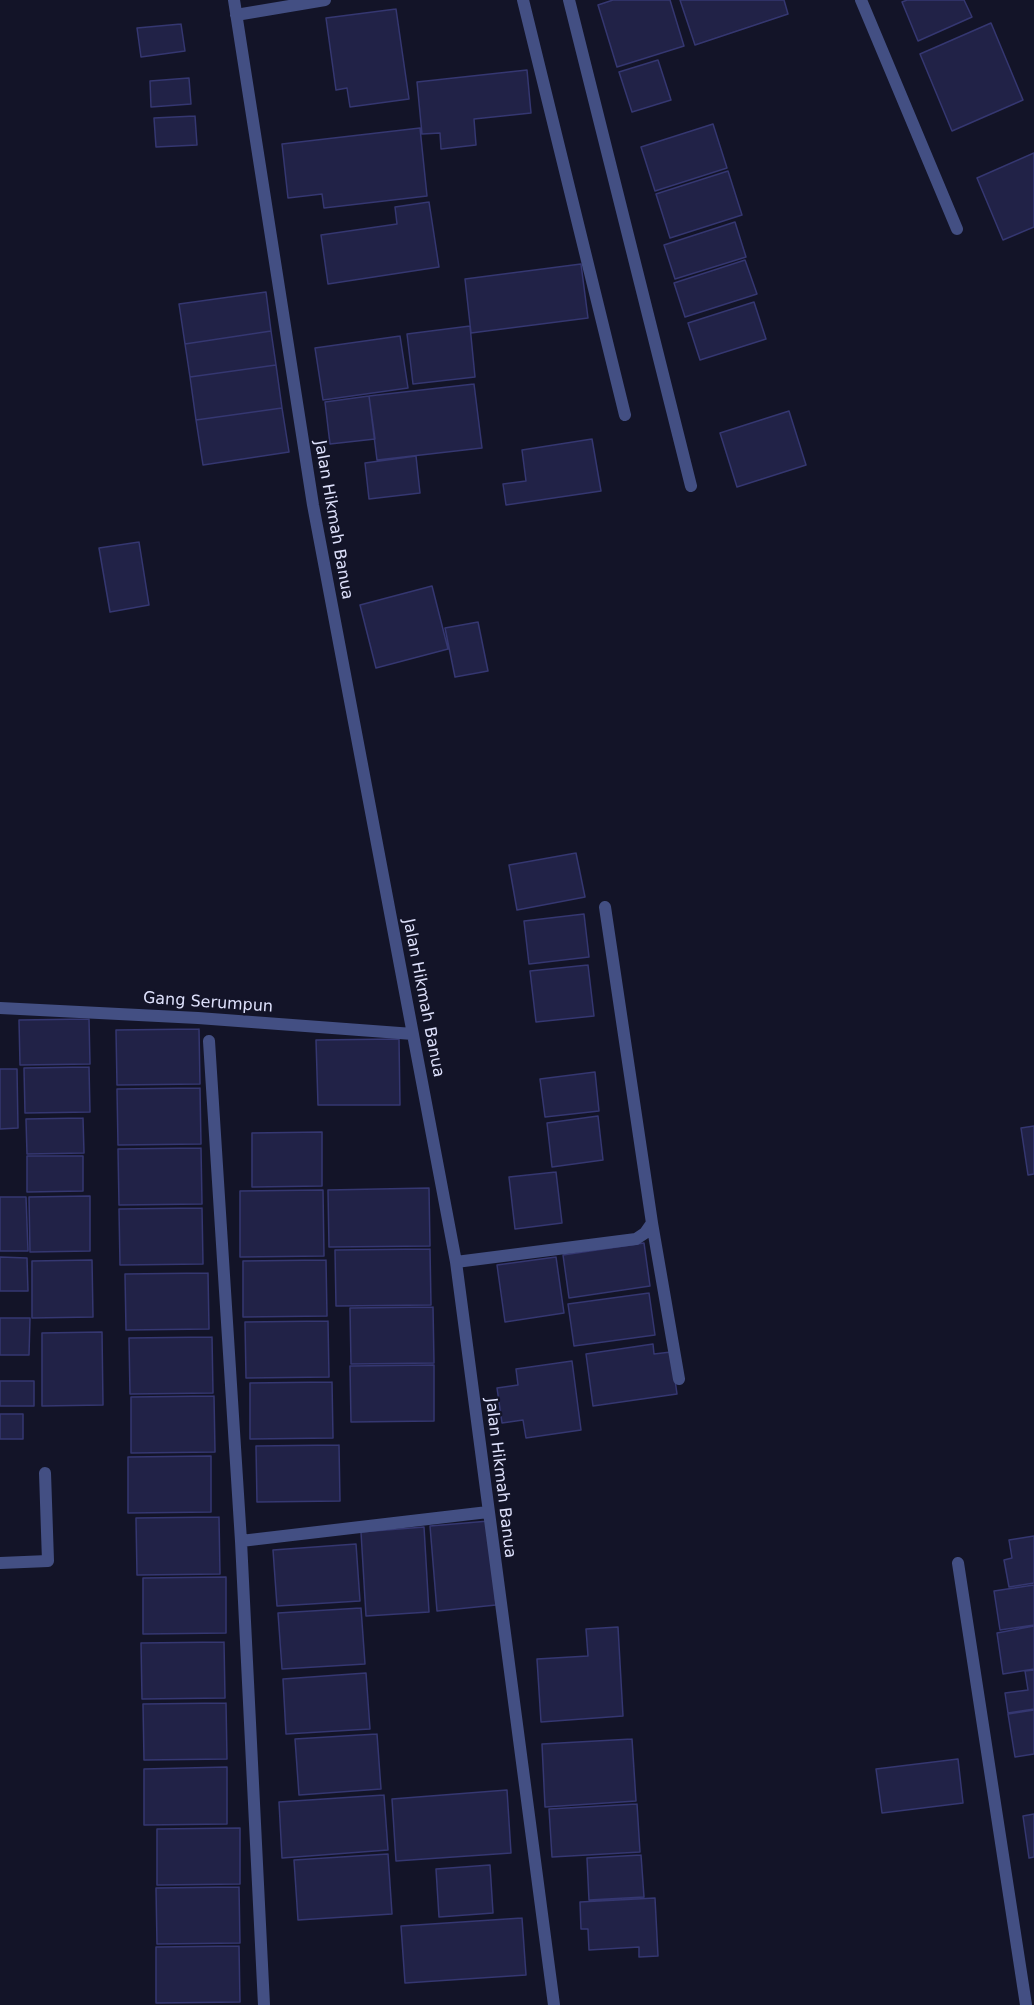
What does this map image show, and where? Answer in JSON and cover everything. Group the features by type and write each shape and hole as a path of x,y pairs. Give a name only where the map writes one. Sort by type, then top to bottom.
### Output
{"street":[{"name":"Jalan Hikmah Banua","path":"234,0 313,505 456,1262 554,2005"},
{"path":"236,15 325,0"},
{"path":"523,0 625,415"},
{"path":"569,0 691,486"},
{"path":"861,0 957,229"},
{"path":"605,907 652,1223 679,1379"},
{"name":"Gang Serumpun","path":"0,1008 198,1018 413,1034"},
{"path":"209,1041 241,1541 264,2005"},
{"path":"456,1262 636,1239 645,1233 652,1223"},
{"path":"0,1563 48,1561 45,1473"},
{"path":"241,1541 488,1512"},
{"path":"958,1563 1026,2005"}],"building":[{"path":"613,0 670,0 684,46 617,67 598,5"},
{"path":"680,0 784,0 788,14 695,45"},
{"path":"907,0 964,0 972,17 918,41 902,2"},
{"path":"396,9 409,99 350,107 347,88 336,90 326,18"},
{"path":"991,23 1023,100 952,131 920,54"},
{"path":"181,24 185,51 141,57 137,28"},
{"path":"658,60 671,100 632,112 619,72"},
{"path":"527,70 531,113 474,119 476,145 441,149 440,133 422,134 417,82"},
{"path":"189,78 191,104 151,107 150,81"},
{"path":"195,116 197,145 156,147 154,118"},
{"path":"713,124 727,168 655,191 641,147"},
{"path":"420,128 427,196 324,208 322,194 288,198 282,144"},
{"path":"1034,153 1034,227 1003,240 977,178"},
{"path":"728,171 742,215 670,238 656,194"},
{"path":"429,202 439,267 328,284 321,235 397,224 395,207"},
{"path":"735,222 746,257 675,279 664,245"},
{"path":"745,260 757,294 685,317 674,283"},
{"path":"581,264 588,318 471,333 465,279"},
{"path":"266,292 271,331 185,344 179,304"},
{"path":"754,302 766,339 700,360 688,323"},
{"path":"470,326 475,377 413,384 407,334"},
{"path":"271,331 276,365 190,377 185,344"},
{"path":"400,336 408,388 323,400 315,348"},
{"path":"276,365 282,408 196,420 190,377"},
{"path":"474,384 482,448 377,460 369,396"},
{"path":"369,396 375,439 330,444 325,402"},
{"path":"282,408 289,452 203,465 196,420"},
{"path":"789,411 806,465 737,487 720,433"},
{"path":"592,439 601,491 506,505 503,484 526,481 522,450"},
{"path":"416,456 420,493 369,499 365,463"},
{"path":"139,542 149,605 110,612 99,548"},
{"path":"432,586 448,649 376,668 360,605"},
{"path":"478,622 488,671 455,677 445,628"},
{"path":"576,853 585,897 517,910 509,865"},
{"path":"584,914 589,957 529,964 524,921"},
{"path":"588,965 594,1016 536,1022 530,971"},
{"path":"89,1019 90,1064 20,1065 19,1020"},
{"path":"199,1029 200,1084 117,1085 116,1030"},
{"path":"399,1039 400,1105 318,1105 316,1040"},
{"path":"89,1067 90,1112 25,1113 24,1068"},
{"path":"0,1069 17,1069 18,1128 0,1129"},
{"path":"595,1072 599,1111 545,1117 540,1079"},
{"path":"200,1088 201,1144 118,1145 117,1089"},
{"path":"598,1116 603,1160 552,1167 547,1123"},
{"path":"83,1118 84,1153 27,1154 26,1119"},
{"path":"1034,1126 1034,1174 1028,1175 1021,1128"},
{"path":"322,1132 322,1186 252,1187 252,1133"},
{"path":"201,1148 202,1204 119,1205 118,1149"},
{"path":"27,1156 83,1156 83,1191 27,1192"},
{"path":"556,1172 562,1223 515,1229 509,1177"},
{"path":"429,1188 430,1246 329,1247 328,1190"},
{"path":"323,1190 324,1256 240,1257 240,1191"},
{"path":"90,1196 90,1251 30,1252 29,1197"},
{"path":"0,1197 26,1197 28,1251 0,1251"},
{"path":"202,1208 203,1264 120,1265 119,1209"},
{"path":"644,1243 650,1286 569,1298 563,1255"},
{"path":"430,1249 431,1305 336,1306 335,1250"},
{"path":"0,1257 27,1258 28,1291 0,1291"},
{"path":"556,1257 564,1313 505,1322 497,1265"},
{"path":"92,1260 93,1317 32,1318 32,1261"},
{"path":"326,1260 327,1316 243,1317 243,1261"},
{"path":"208,1273 209,1329 126,1330 125,1274"},
{"path":"649,1293 655,1335 574,1346 568,1304"},
{"path":"433,1307 434,1363 351,1364 350,1308"},
{"path":"0,1318 30,1318 29,1355 0,1355"},
{"path":"328,1321 329,1377 246,1378 245,1322"},
{"path":"102,1332 103,1405 42,1406 42,1333"},
{"path":"212,1337 213,1393 130,1394 129,1338"},
{"path":"653,1344 654,1354 671,1352 677,1394 593,1406 586,1354"},
{"path":"572,1361 581,1430 526,1438 523,1420 502,1423 497,1388 518,1385 516,1369"},
{"path":"434,1365 434,1421 351,1422 350,1366"},
{"path":"0,1381 34,1381 34,1406 0,1406"},
{"path":"332,1382 333,1438 250,1439 250,1383"},
{"path":"214,1396 215,1452 131,1453 131,1397"},
{"path":"0,1414 23,1414 23,1439 0,1439"},
{"path":"339,1445 340,1501 257,1502 256,1446"},
{"path":"211,1456 211,1512 128,1513 128,1457"},
{"path":"219,1517 220,1574 137,1575 136,1518"},
{"path":"489,1521 496,1605 437,1611 430,1526"},
{"path":"424,1527 429,1612 366,1616 361,1532"},
{"path":"1034,1536 1034,1583 1009,1587 1004,1560 1012,1558 1009,1540"},
{"path":"356,1544 360,1601 277,1606 273,1550"},
{"path":"226,1577 226,1633 143,1634 143,1578"},
{"path":"1034,1585 1034,1625 1000,1630 994,1591"},
{"path":"361,1608 365,1664 282,1669 278,1613"},
{"path":"1034,1626 1034,1669 1003,1674 997,1633"},
{"path":"618,1627 623,1716 541,1722 537,1659 588,1656 586,1629"},
{"path":"224,1642 225,1698 142,1699 141,1643"},
{"path":"1034,1670 1034,1709 1008,1713 1005,1693 1028,1690 1025,1671"},
{"path":"366,1673 370,1729 286,1734 283,1679"},
{"path":"226,1703 227,1759 144,1760 143,1704"},
{"path":"1034,1710 1034,1754 1015,1757 1008,1714"},
{"path":"377,1734 381,1789 299,1795 295,1739"},
{"path":"632,1739 636,1801 545,1807 542,1744"},
{"path":"958,1759 963,1803 882,1813 876,1769"},
{"path":"227,1767 227,1824 144,1825 144,1769"},
{"path":"507,1790 511,1853 396,1861 392,1799"},
{"path":"384,1795 388,1850 282,1858 279,1802"},
{"path":"637,1804 640,1852 552,1857 549,1809"},
{"path":"1034,1814 1034,1857 1029,1858 1023,1816"},
{"path":"240,1828 240,1884 157,1885 157,1829"},
{"path":"388,1854 392,1914 298,1920 294,1860"},
{"path":"641,1855 644,1897 589,1900 587,1858"},
{"path":"490,1865 493,1913 439,1917 436,1869"},
{"path":"239,1887 240,1943 157,1944 156,1888"},
{"path":"655,1898 658,1956 639,1957 639,1947 589,1950 588,1929 581,1929 580,1902"},
{"path":"522,1918 526,1975 405,1983 401,1926"},
{"path":"239,1946 240,2002 156,2003 156,1947"}]}
